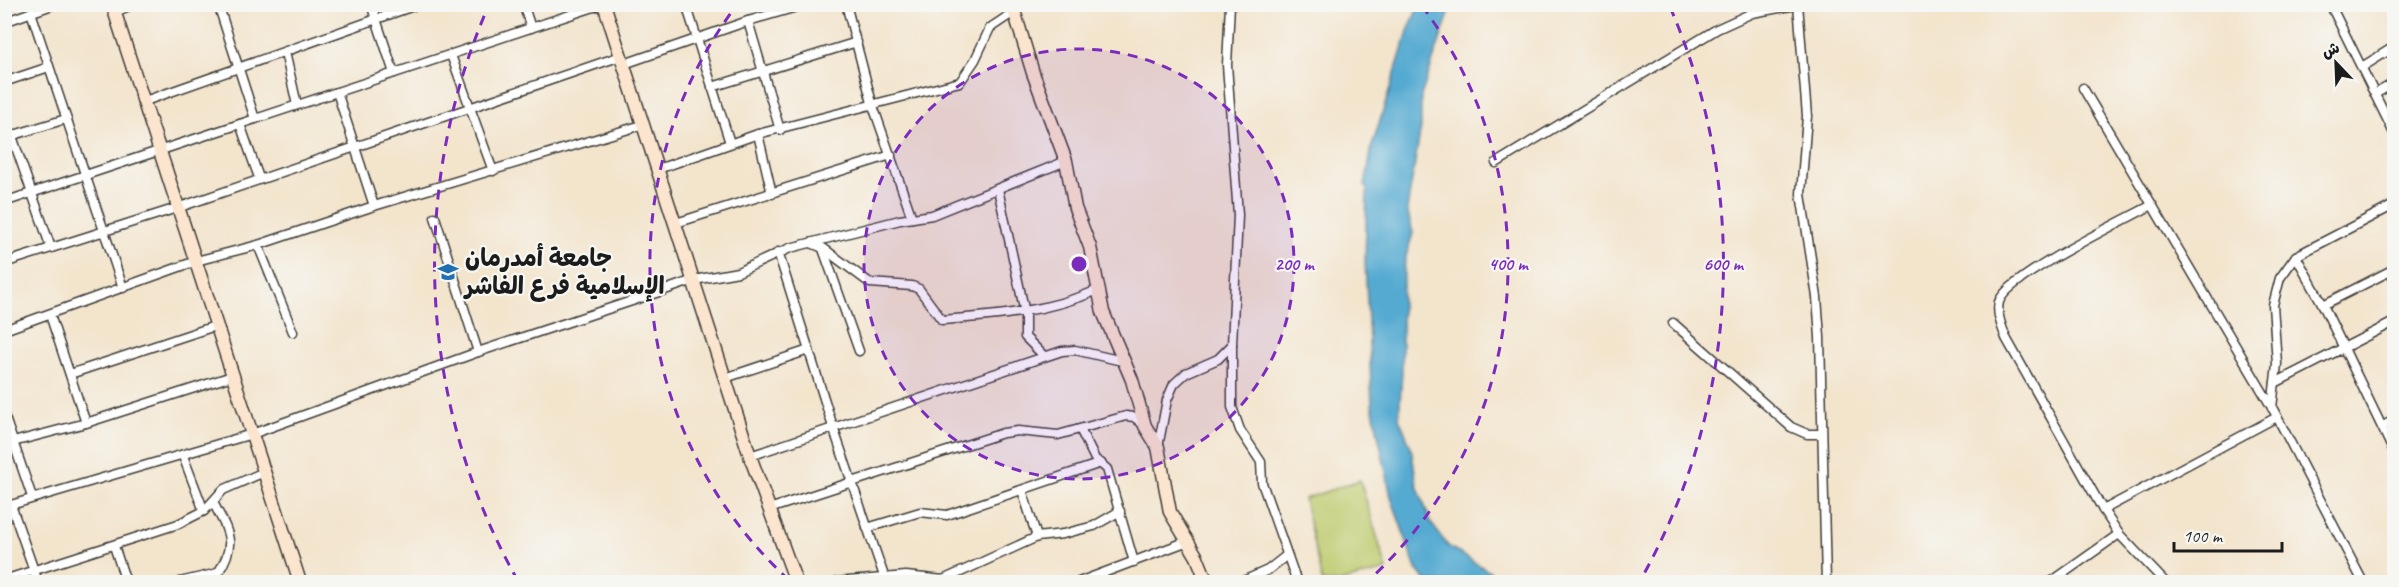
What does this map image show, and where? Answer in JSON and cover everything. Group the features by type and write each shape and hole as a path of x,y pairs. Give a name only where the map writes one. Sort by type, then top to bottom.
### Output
{"street":[{"path":"4,22 55,4"},
{"path":"134,4 113,8 158,153 196,261 215,326 300,582"},
{"path":"218,4 240,66 255,119"},
{"path":"371,4 394,73"},
{"path":"142,102 419,4"},
{"path":"523,4 531,28"},
{"path":"4,202 604,4 750,456 796,582"},
{"path":"686,4 730,143"},
{"path":"4,263 177,208 470,107 807,4"},
{"path":"846,4 872,103 912,218"},
{"path":"1230,4 1227,65 1238,215 1232,345 1232,407 1240,430 1261,462 1262,483 1297,582"},
{"path":"2330,4 2394,133"},
{"path":"1496,163 1717,28 1752,13 1797,5 1807,116 1802,194 1817,297 1826,582"},
{"path":"658,169 758,134 960,82 975,60 990,28 1013,8 1033,73 1065,161 1075,208 1090,247 1103,312 1136,390 1145,426 1158,447"},
{"path":"31,12 123,288"},
{"path":"748,21 780,130"},
{"path":"712,87 857,42"},
{"path":"2362,67 2394,47"},
{"path":"285,52 297,105"},
{"path":"451,55 493,171"},
{"path":"4,82 49,67"},
{"path":"2375,93 2394,83"},
{"path":"2083,88 2275,413 2363,582"},
{"path":"336,92 374,206"},
{"path":"51,248 34,193 8,137 66,119"},
{"path":"240,124 259,178"},
{"path":"4,330 196,261 258,245 374,206 642,125"},
{"path":"758,134 772,194"},
{"path":"675,223 891,155"},
{"path":"38,582 8,506 32,497 79,486 252,434 478,352 694,280 738,272 778,252 811,242 932,215 1065,161"},
{"path":"998,189 1025,313 1025,337 1044,356"},
{"path":"2152,205 2035,269 2006,292 2000,301 2001,323 2006,338 2103,510 2119,534 2164,582"},
{"path":"2275,413 2277,351 2273,305 2280,278 2296,256 2394,205"},
{"path":"435,217 478,352"},
{"path":"811,242 823,248 870,283 912,286 919,289 942,320 1025,313 1072,301 1098,290"},
{"path":"258,245 293,332"},
{"path":"823,248 859,351"},
{"path":"778,252 832,427 885,580"},
{"path":"2296,256 2323,305 2394,452"},
{"path":"2323,305 2394,269"},
{"path":"50,315 86,423"},
{"path":"1673,322 1791,427 1807,434 1821,434"},
{"path":"2275,383 2394,322"},
{"path":"70,374 215,326"},
{"path":"1207,582 1188,541 1170,513 1158,447 1167,400 1174,384 1186,373 1218,359 1232,345"},
{"path":"725,378 809,350"},
{"path":"750,456 832,427 900,407 1044,356 1075,350 1122,361"},
{"path":"13,442 86,423 232,376"},
{"path":"2103,510 2275,413"},
{"path":"4,415 32,497"},
{"path":"769,509 826,488 851,483 1003,433 1018,431 1051,435 1126,416 1134,417 1145,426"},
{"path":"2383,426 2394,420"},
{"path":"1080,429 1095,459 1107,469 1134,562"},
{"path":"183,456 204,511"},
{"path":"867,528 920,512 947,514 1101,463"},
{"path":"4,580 178,524 204,511 223,490 264,472"},
{"path":"1022,490 1037,537"},
{"path":"180,582 219,578 231,549 229,536 213,502"},
{"path":"837,582 885,580 906,576 944,581 1037,537 1063,534 1094,526 1120,511"},
{"path":"2051,582 2119,534"},
{"path":"1079,582 1188,541"},
{"path":"114,546 126,582"},
{"path":"1240,582 1268,570 1287,555"}],"green space":[{"path":"1360,480 1387,570 1340,582 1322,582 1304,499"}],"water":[{"path":"1419,5 1452,5 1421,96 1421,127 1407,209 1413,233 1405,260 1402,299 1402,372 1399,418 1411,447 1417,485 1431,523 1448,546 1506,582 1427,582 1416,569 1391,497 1372,405 1365,261 1367,190 1365,186 1372,146 1408,31"}],"place":[{"name":"جامعة أمدرمان الإسلامية فرع الفاشر","path":"448,272"}]}
